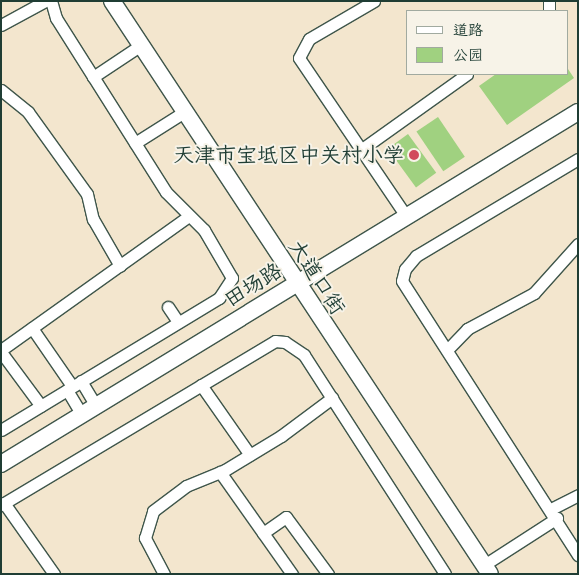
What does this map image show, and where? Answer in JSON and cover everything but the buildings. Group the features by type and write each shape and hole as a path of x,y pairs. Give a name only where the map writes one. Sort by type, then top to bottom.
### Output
{"street":[{"path":"1,25 45,1"},
{"path":"1,430 219,298 232,278 204,230 166,192 56,18 50,1"},
{"name":"大道口街","path":"112,1 296,284 487,569"},
{"path":"374,1 309,39 299,58 406,216"},
{"path":"93,77 141,45"},
{"path":"362,149 466,75"},
{"path":"1,90 28,112 87,194 93,219 120,266"},
{"path":"135,143 184,112"},
{"name":"田场路","path":"1,464 578,112"},
{"path":"577,162 416,256 405,269 402,282 415,306 448,349 554,514 578,555"},
{"path":"41,406 1,351 189,216"},
{"path":"448,349 467,329 534,293 578,244"},
{"path":"168,307 178,322"},
{"path":"32,328 73,386 96,406"},
{"path":"54,574 2,504 275,341 285,342 304,355 445,574"},
{"path":"201,385 250,455"},
{"path":"73,386 82,415"},
{"path":"164,574 145,538 147,520 186,486 220,472 250,455 332,398"},
{"path":"220,472 292,574"},
{"path":"487,569 578,495"},
{"path":"263,533 286,517 328,574"}],"green space":[{"path":"569,70 574,78 507,125 479,86 495,75 569,75"},
{"path":"438,117 465,157 443,171 416,132"},
{"path":"408,134 436,173 416,188 388,149"}],"place":[{"name":"天津市宝坻区中关村小学","path":"414,155"}]}
